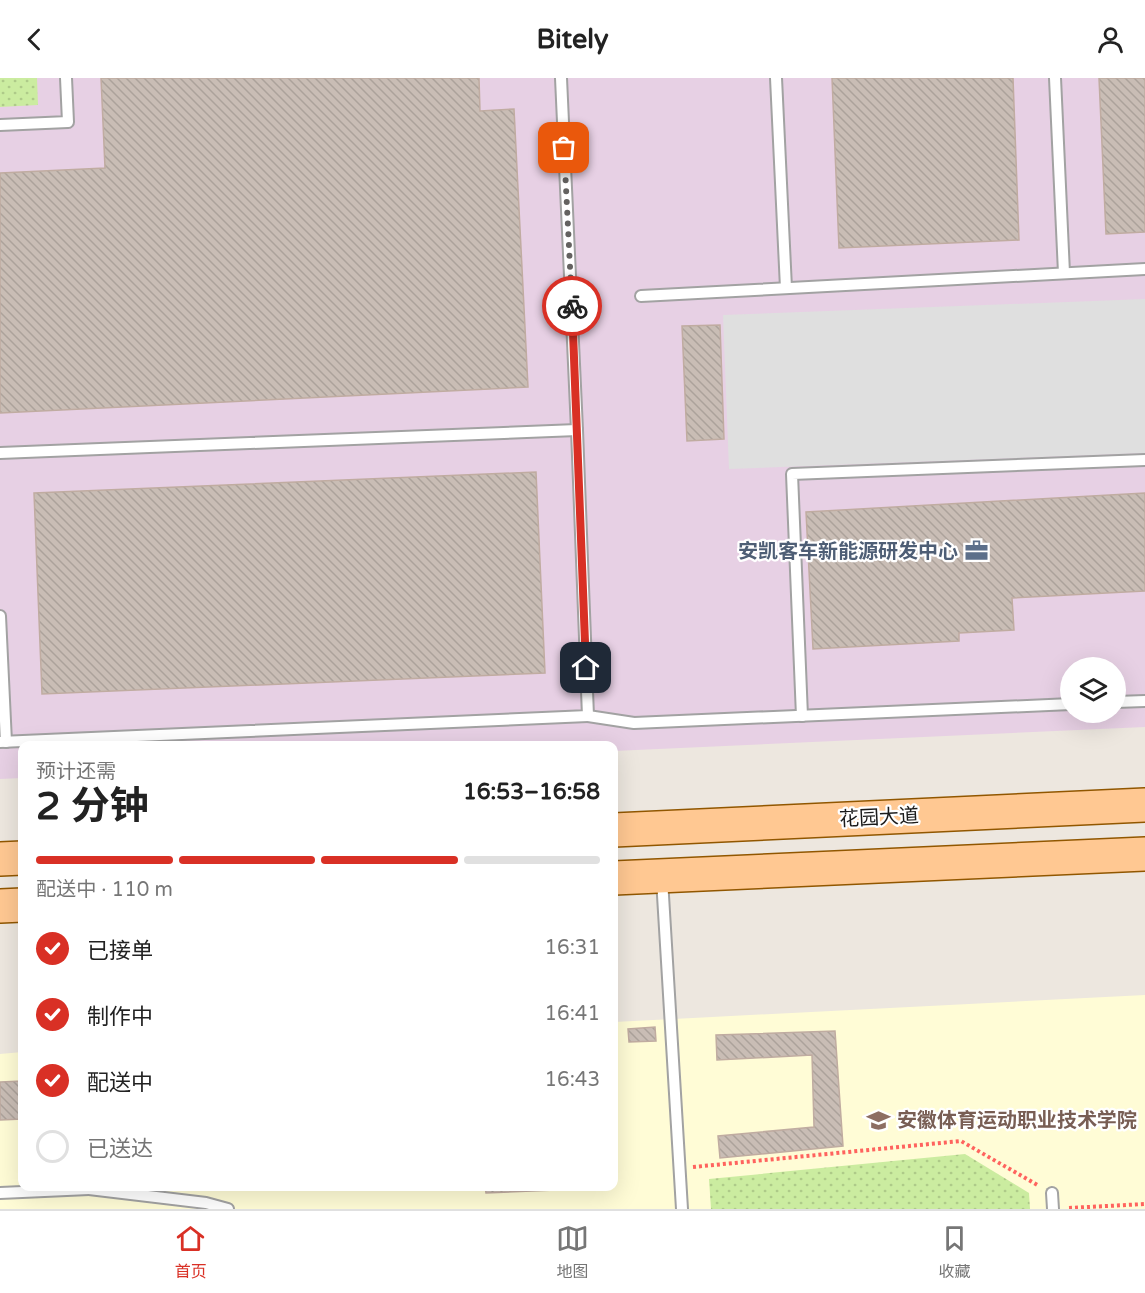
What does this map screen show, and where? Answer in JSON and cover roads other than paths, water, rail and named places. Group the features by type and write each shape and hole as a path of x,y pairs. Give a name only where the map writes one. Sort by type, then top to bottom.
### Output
{"main road":[{"name":"花园大道","path":"618,830 1145,805"},
{"path":"618,878 1145,854"},
{"path":"0,859 18,858"},
{"path":"0,906 18,905"}],"lane":[{"path":"0,125 69,122 66,78"},
{"path":"561,78 578,430 588,716"},
{"path":"776,78 786,288"},
{"path":"1055,78 1064,273"},
{"path":"640,296 1145,269"},
{"path":"0,453 578,430"},
{"path":"802,716 792,474 1145,460"},
{"path":"0,616 3,742 18,741"},
{"path":"1126,702 1145,701"},
{"path":"26,741 588,716 634,723 1060,704"},
{"path":"662,876 682,1209"},
{"path":"0,1193 30,1191"},
{"path":"118,1191 206,1203 228,1209"},
{"path":"1052,1194 1053,1209"}],"place":[{"name":"安凯客车新能源研发中心","path":"976,551"},
{"name":"安徽体育运动职业技术学院","path":"879,1120"}]}
